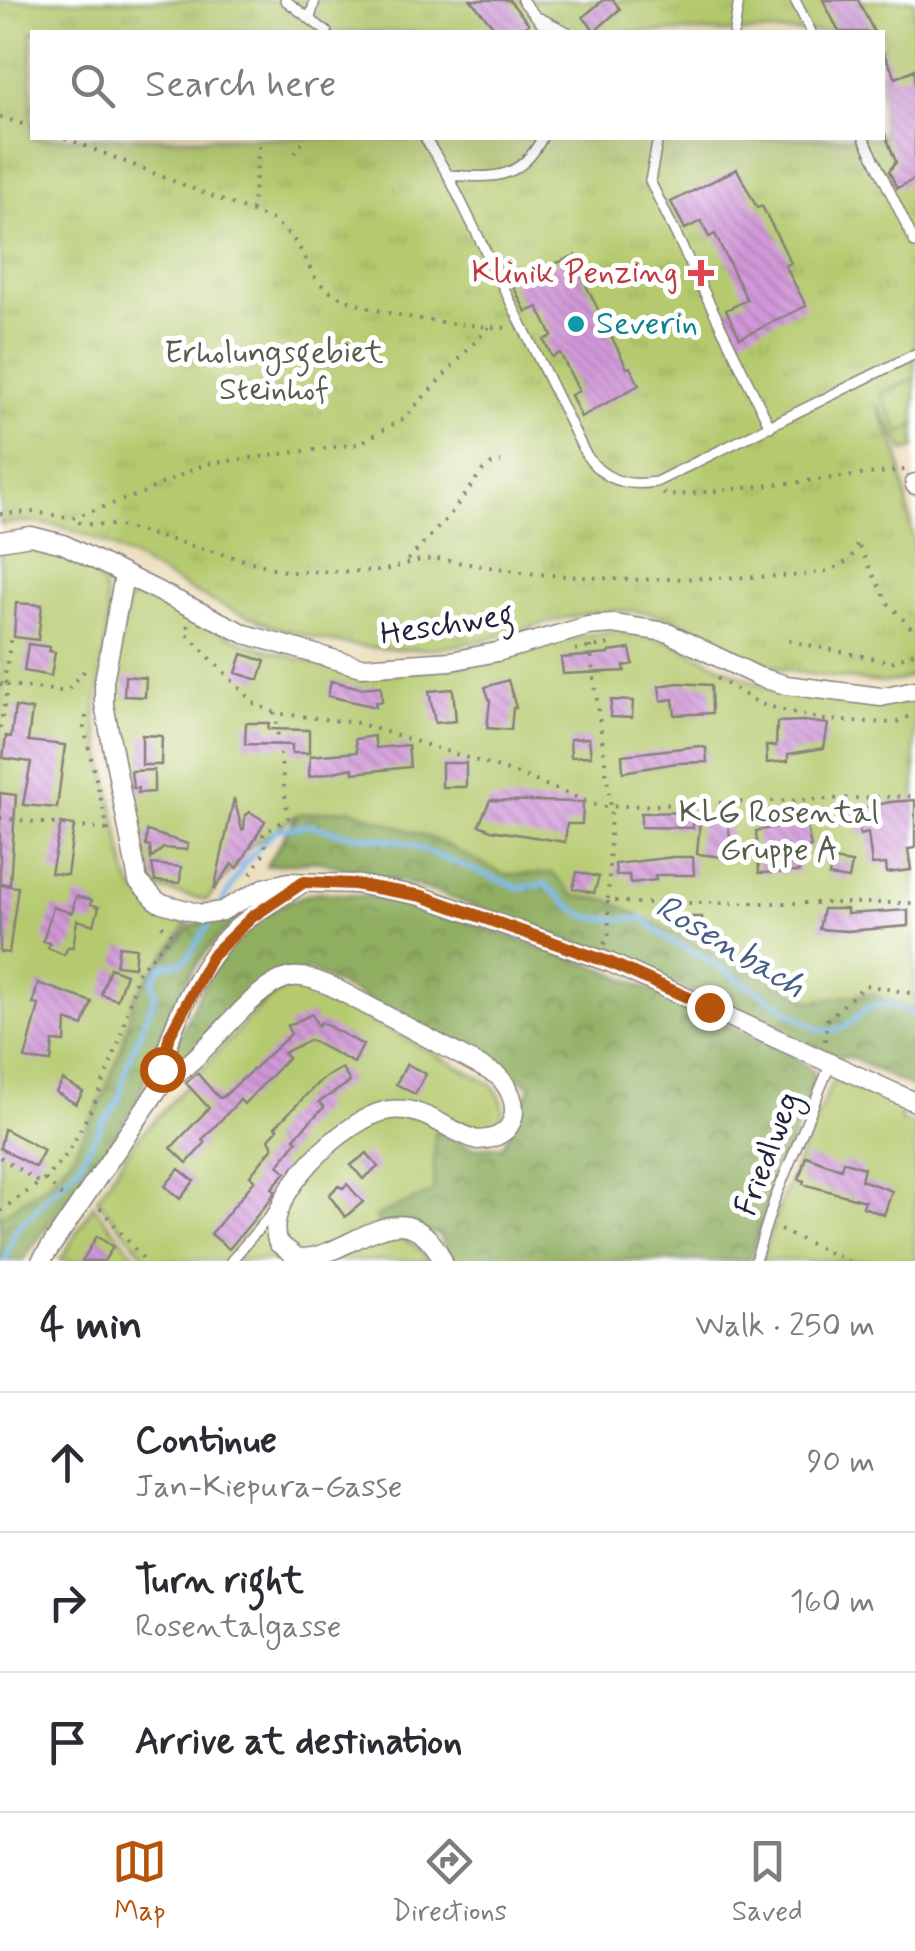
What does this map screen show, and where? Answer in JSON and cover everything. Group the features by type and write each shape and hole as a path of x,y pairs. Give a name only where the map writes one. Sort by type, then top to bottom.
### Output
{"street":[{"name":"Heschweg","path":"0,541 47,538 245,634 361,667 451,660 497,652 588,626 629,625 666,632 747,672 786,684 881,697 915,690"},
{"path":"124,576 104,680 104,704 138,882 158,902 201,914 222,911 264,888 304,882 368,886 434,901 611,963 827,1057 915,1102"},
{"path":"162,1083 170,1035 212,956 252,917 304,882"},
{"path":"41,1261 162,1083 186,1070 267,988 296,977 318,980 489,1071 504,1082 514,1098 511,1123 490,1139 469,1137 441,1121 404,1110 367,1116 326,1146 285,1197 276,1237 293,1256 310,1258 391,1226 424,1236 443,1261"}],"lane":[{"path":"285,0 325,30"},
{"path":"310,18 314,0"},
{"path":"522,0 547,30"},
{"path":"734,30 739,0"},
{"path":"795,0 810,30"},
{"path":"535,16 564,30"},
{"path":"426,140 448,174 591,463 608,477 625,484 656,482 915,354"},
{"path":"448,174 488,178 514,171 534,154 541,140"},
{"path":"658,140 650,182 770,427"},
{"path":"865,140 915,243"},
{"name":"Friedlweg","path":"755,1261 827,1057"},
{"path":"231,1261 285,1197"}],"path":[{"path":"0,116 30,126"},
{"path":"70,140 272,220 292,236 312,275 329,291 412,318 524,328"},
{"path":"252,210 260,140"},
{"path":"296,154 304,140"},
{"path":"72,518 140,494 205,464 358,444 403,419 489,327"},
{"path":"405,563 449,516 482,471 502,462"},
{"path":"656,482 666,496 915,468"},
{"path":"0,514 34,512 72,518 82,524 116,526 288,572 382,571 420,560 449,560 536,574 630,580 789,576 848,563 857,542 888,602 915,632"},
{"path":"203,632 186,625 186,633 255,704 275,713 358,724 521,775 611,809 915,796"},
{"path":"588,626 611,809 609,936"},
{"path":"8,685 4,681 12,633"},
{"path":"789,640 891,662 915,652"},
{"path":"574,650 628,641"},
{"path":"0,684 68,689 99,652 110,647"},
{"path":"86,670 94,676"},
{"path":"715,677 760,704 822,720 896,723 915,714"},
{"path":"0,728 8,685"},
{"path":"88,711 84,728 112,846"},
{"path":"266,848 263,834 288,818 275,713"},
{"path":"0,818 108,830"},
{"path":"608,900 915,903"},
{"path":"0,1212 44,1179 68,1153 98,1096 119,1042 138,972 172,935 150,914"},
{"path":"827,1057 827,1020 865,984 915,994"},
{"path":"0,1157 37,1182 44,1179"},
{"path":"44,1179 68,1203"},
{"path":"87,1193 145,1261"},
{"path":"778,1229 848,1261"}],"green space":[{"name":"Erholungsgebiet Steinhof","path":"0,0 915,0 915,448 904,451 876,403 898,452 915,550 915,673 892,682 875,682 785,669 747,657 676,620 628,611 564,618 444,647 373,648 338,643 235,611 78,532 26,522 0,525"},
{"path":"915,378 915,425 900,433 881,395"},
{"path":"32,544 62,551 90,566 104,587 109,616 95,718 127,875 151,907 188,924 134,997 122,1047 102,1099 71,1157 49,1182 0,1217 0,550"},
{"name":"KLG Rosental Gruppe A","path":"137,593 245,643 359,677 496,661 586,635 614,632 670,642 773,691 866,704 915,702 915,1011 868,993 812,1001 608,900 574,896 552,873 505,875 440,842 351,809 298,814 251,846 207,900 156,889 145,874 122,760 112,685 127,603"},
{"path":"351,809 440,842 505,875 552,873 574,896 608,900 812,1001 869,993 915,1011 915,1089 850,1057 830,1056 614,956 418,886 316,861 266,866 298,814"},
{"path":"318,892 396,899 608,971 788,1052 814,1071 812,1089 749,1261 452,1261 439,1234 382,1227 375,1217 435,1129 473,1148 503,1146 531,1085 308,969 185,1057 174,1055 198,997 227,951 266,914"},
{"path":"234,914 240,917 214,943 182,988 139,1095 109,1145 23,1261 0,1261 0,1217 49,1182 71,1157 102,1099 122,1047 134,997 192,925"},
{"path":"306,986 491,1084 501,1098 503,1114 493,1127 474,1131 435,1129 433,1192 375,1217 382,1227 380,1237 408,1242 429,1261 149,1261 97,1199 135,1141 262,1005 285,988"},
{"path":"845,1079 899,1100 900,1121 913,1125 915,1122 915,1261 761,1261 783,1196 832,1082"},
{"path":"93,1205 140,1261 60,1261"}],"building":[{"path":"471,0 509,0 529,24 521,30 496,30"},
{"path":"603,0 613,0 620,9 596,30 583,17"},
{"path":"823,0 858,0 873,30 838,30"},
{"path":"885,56 896,78 915,69 915,179 897,188 889,171 896,162 885,134"},
{"path":"737,169 757,208 762,206 791,263 785,265 806,306 740,338 726,310 747,300 715,234 709,237 701,221 685,229 671,202"},
{"name":"Severin","path":"576,255 585,273 581,275 639,385 581,417 571,395 579,391 560,353 552,357 544,340 552,336 538,307 526,312 511,282"},
{"path":"16,603 42,605 38,640 14,637"},
{"path":"28,644 50,647 49,651 55,652 51,676 24,671"},
{"path":"630,649 633,664 624,666 625,671 563,674 561,658"},
{"path":"242,654 265,661 259,680 236,673"},
{"path":"125,676 146,678 145,697 124,696"},
{"path":"508,680 516,708 511,730 487,728 490,701 485,687"},
{"path":"331,681 361,688 381,686 382,702 375,702 376,707 328,696"},
{"path":"711,685 712,713 675,715 673,699 661,701 659,686"},
{"path":"453,689 456,721 435,723 429,691"},
{"path":"611,700 633,701 632,718 610,717"},
{"path":"15,707 32,710 28,741 65,745 57,808 23,805 31,762 3,758"},
{"path":"777,722 828,724 824,748 788,754 788,761 767,763 766,746 776,746"},
{"path":"246,723 269,723 268,729 309,730 309,753 292,753 292,745 245,744"},
{"path":"142,735 162,736 161,765 142,765"},
{"path":"374,736 376,748 408,745 410,767 353,773 353,768 309,777 310,756 357,752 355,739"},
{"path":"589,738 591,756 571,757 570,739"},
{"path":"706,748 707,762 623,772 622,755"},
{"path":"442,763 466,763 466,787 442,787"},
{"path":"154,770 154,792 138,793 138,788 133,788 131,771"},
{"path":"0,793 16,795 10,884 0,884"},
{"path":"234,798 242,830 250,812 265,821 238,868 232,864 214,890"},
{"path":"490,800 583,802 582,824 567,824 565,842 491,830 479,825"},
{"path":"915,800 915,848 908,849 911,870 887,873 886,864 872,865 868,833 860,835 854,810"},
{"path":"693,812 693,828 641,827 641,813"},
{"path":"727,816 733,858 697,854 700,820"},
{"path":"806,821 811,847 788,852 799,854 799,872 759,873 756,831"},
{"path":"61,823 74,825 67,875 51,873"},
{"path":"147,831 188,844 187,850 163,848 151,859 150,847 146,846"},
{"path":"693,857 694,875 655,875 656,880 630,883 629,875 616,875 615,864"},
{"path":"832,860 852,863 849,879 829,876"},
{"path":"152,864 181,867 180,883 155,881"},
{"path":"577,872 599,877 594,893 573,888"},
{"path":"0,885 18,887 9,953 0,952"},
{"path":"76,896 92,900 91,904 99,907 94,925 77,920 73,947 68,947 64,955 48,948 50,943 43,941 53,907 72,913"},
{"path":"823,909 847,909 847,914 908,910 908,926 819,929"},
{"path":"682,917 702,917 702,934 682,935"},
{"path":"119,946 136,948 134,967 116,965"},
{"path":"110,968 126,974 117,1000 101,994"},
{"path":"38,983 92,1002 83,1026 66,1020 65,1042 53,1041 51,1062 25,1059 39,1005 33,1004"},
{"path":"312,1014 318,1026 321,1022 363,1045 354,1063 310,1040 283,1053 288,1058 244,1104 240,1100 202,1140 205,1143 187,1163 171,1148 209,1108 186,1083 197,1073 219,1098 223,1097 291,1034 287,1026"},
{"path":"407,1064 426,1074 415,1094 396,1084"},
{"path":"342,1068 350,1082 319,1102 324,1107 294,1138 297,1141 278,1165 286,1172 272,1188 275,1191 270,1200 229,1249 211,1234 255,1180 250,1176 273,1147 269,1139 278,1129 275,1127 321,1080"},
{"path":"63,1080 83,1092 76,1104 56,1092"},
{"path":"4,1129 44,1150 35,1167 0,1148"},
{"path":"367,1153 378,1167 363,1179 351,1165"},
{"path":"806,1156 841,1169 843,1161 864,1168 861,1180 892,1191 884,1215 863,1207 865,1201 803,1184 799,1179"},
{"path":"179,1169 194,1181 180,1199 165,1186"},
{"path":"347,1184 363,1202 345,1217 329,1195"},
{"path":"97,1236 113,1247 104,1261 82,1261"}],"waterway":[{"name":"Rosenbach","path":"220,906 244,864 276,830 309,825 403,842 519,888 545,884 570,906 589,916 643,918 669,941 702,956 819,1030 840,1029 875,1005 892,1005 915,1014"},
{"name":"Rosenbach","path":"5,1261 15,1230 79,1165 118,1102 129,1058 155,997 153,979 163,965 187,959 214,916"}],"place":[{"name":"Klinik Penzing","path":"701,273"},
{"name":"Severin","path":"576,324"}],"route":[{"path":"162,1069 170,1035 212,956 252,917 304,882 354,884 422,896 611,963 709,1007"}]}
